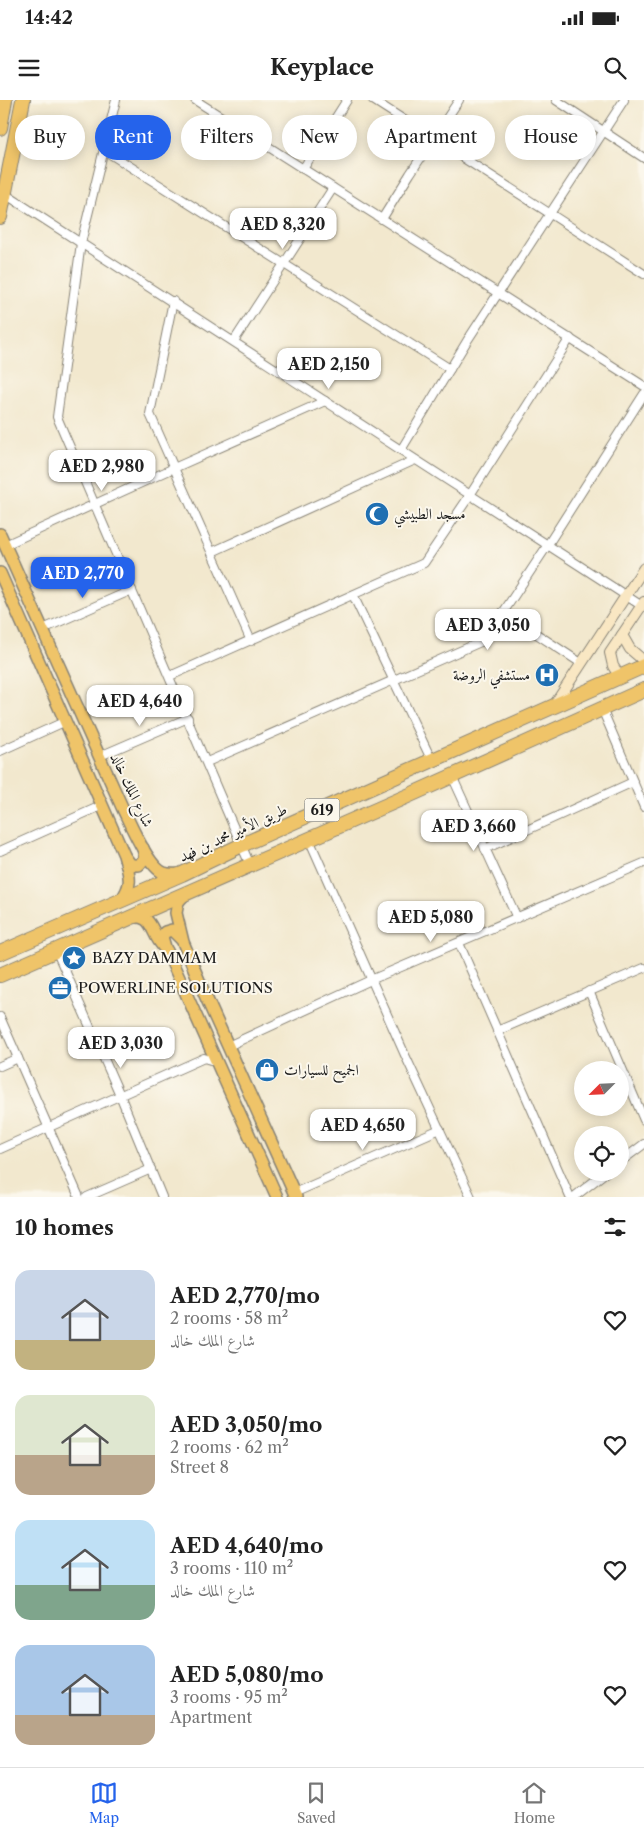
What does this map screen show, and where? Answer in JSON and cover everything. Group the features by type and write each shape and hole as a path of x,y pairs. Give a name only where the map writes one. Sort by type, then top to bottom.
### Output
{"highway":[{"path":"0,128 5,100"},
{"path":"0,217 24,100"},
{"name":"طريق الأمير محمد بن فهد","path":"0,953 182,874 644,666"},
{"name":"619","path":"0,975 644,690"}],"main road":[{"name":"شارع الملك خالد","path":"0,534 122,807 143,848 160,871 169,874 182,874"},
{"path":"0,573 124,855 130,883 129,889 121,900"},
{"path":"124,855 131,865 139,865 145,858 143,848"},
{"path":"188,892 181,897 177,906 178,923 183,942 295,1195"},
{"path":"131,918 139,916 149,922 166,951"},
{"path":"183,942 176,932 172,930 165,932 162,941 274,1194"}],"street":[{"path":"0,104 5,100"},
{"path":"112,115 116,100"},
{"path":"195,100 644,386"},
{"path":"302,168 347,100"},
{"path":"373,100 397,115"},
{"path":"449,115 459,100"},
{"path":"556,100 644,158"},
{"path":"400,450 498,293 624,100"},
{"path":"102,160 81,242 57,417 250,865"},
{"path":"120,160 450,369"},
{"path":"382,219 419,160"},
{"path":"467,160 644,274"},
{"path":"234,341 333,188"},
{"path":"5,194 625,596 643,604 610,653 612,666 620,677"},
{"path":"172,301 150,414 252,641"},
{"path":"170,676 424,563 470,495 570,338"},
{"path":"207,762 484,640 548,546 644,394"},
{"path":"5,545 325,401"},
{"path":"212,552 415,460"},
{"path":"553,707 644,568"},
{"path":"43,629 132,590"},
{"path":"353,595 432,761"},
{"path":"503,612 582,663"},
{"path":"622,635 630,650 644,661"},
{"path":"602,709 644,808"},
{"path":"100,756 188,718"},
{"path":"0,751 66,721"},
{"path":"452,776 516,918"},
{"path":"485,849 633,782"},
{"path":"0,852 103,805"},
{"path":"310,839 405,1055 472,1197"},
{"path":"228,1046 373,979 644,863"},
{"path":"459,943 570,1197"},
{"path":"56,950 120,1095 162,1197"},
{"path":"497,1031 644,968"},
{"path":"589,991 644,1120"},
{"path":"0,1017 80,1197"},
{"path":"0,1066 18,1058"},
{"path":"0,1149 204,1058 217,1062"},
{"path":"295,1195 440,1128"},
{"path":"629,1155 644,1144"},
{"path":"87,1197 151,1169"},
{"path":"574,1197 594,1181"}],"place":[{"name":"مسجد الطبيشي","path":"377,514"},
{"name":"مستشفي الروضة","path":"547,675"},
{"name":"BAZY DAMMAM","path":"74,958"},
{"name":"POWERLINE SOLUTIONS","path":"60,988"},
{"name":"الجميح للسيارات","path":"267,1070"}]}
